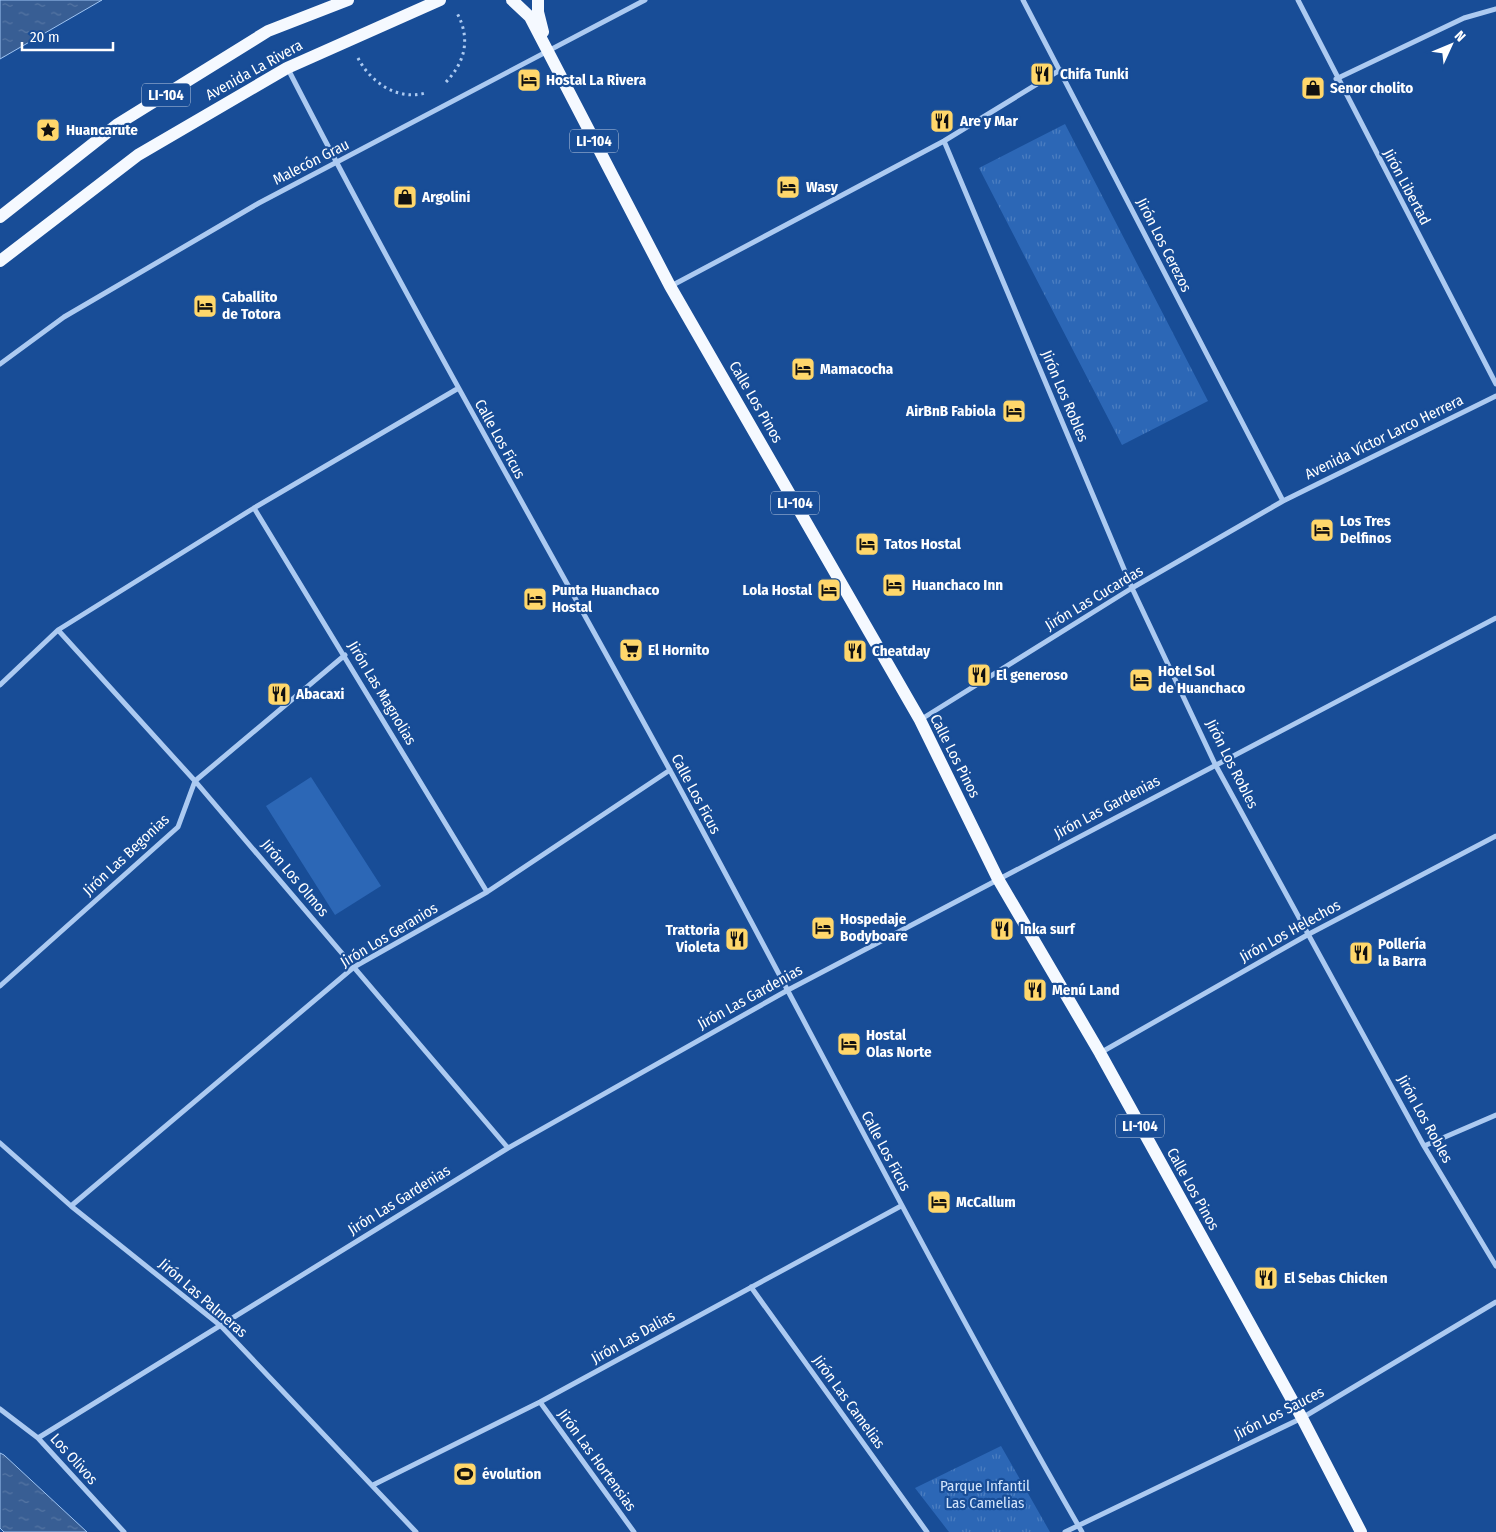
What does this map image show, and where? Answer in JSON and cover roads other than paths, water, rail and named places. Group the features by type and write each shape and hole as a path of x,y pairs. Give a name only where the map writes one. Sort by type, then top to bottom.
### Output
{"main road":[{"name":"Avenida La Rivera","path":"0,217 127,119 268,31 348,0"},
{"name":"Avenida La Rivera","path":"0,261 138,155 287,68 440,0"},
{"name":"Calle Los Pinos","path":"512,0 530,18 670,286 920,720 998,879 1100,1053 1302,1418 1361,1532"},
{"path":"538,0 538,12 548,52"}],"street":[{"name":"Malecón Grau","path":"0,364 72,312 259,203 645,0"},
{"name":"Jirón Los Cerezos","path":"1023,0 1283,501"},
{"name":"Jirón Libertad","path":"1298,0 1336,79 1496,384"},
{"path":"1336,79 1464,18 1496,9"},
{"name":"Calle Los Ficus","path":"287,68 458,389 670,770 901,1206 1082,1532"},
{"path":"670,286 944,141 1060,70"},
{"name":"Jirón Los Robles","path":"944,141 1132,588 1215,764 1424,1146 1496,1266"},
{"path":"0,686 58,630 254,508 458,389"},
{"name":"Avenida Víctor Larco Herrera","path":"1283,501 1496,396"},
{"name":"Jirón Las Cucardas","path":"920,720 1132,588 1283,501"},
{"name":"Jirón Las Magnolias","path":"254,508 488,892"},
{"name":"Jirón Las Gardenias","path":"38,1438 508,1148 788,990 1496,618"},
{"name":"Jirón Los Olmos","path":"58,630 195,781 508,1148"},
{"name":"Jirón Las Begonias","path":"0,986 178,827 195,781 345,655"},
{"name":"Jirón Los Geranios","path":"72,1206 354,967 488,892 670,770"},
{"name":"Jirón Los Helechos","path":"1100,1053 1309,934 1496,836"},
{"path":"1424,1146 1496,1115"},
{"name":"Jirón Las Palmeras","path":"0,1143 72,1206 221,1326 416,1532"},
{"name":"Jirón Las Dalias","path":"373,1485 540,1402 901,1206"},
{"name":"Jirón Las Camelias","path":"751,1287 927,1532"},
{"name":"Jirón Los Sauces","path":"1065,1532 1302,1418 1496,1302"},
{"name":"Jirón Las Hortensias","path":"540,1402 634,1532"},
{"name":"Los Olivos","path":"0,1409 38,1438 124,1532"}],"water":[{"path":"0,0 102,0 0,59"},
{"path":"0,1453 87,1532 4,1532 0,1528"}],"place":[{"name":"Chifa Tunki","path":"1042,74"},
{"name":"Hostal La Rivera","path":"529,80"},
{"name":"Senor cholito","path":"1313,88"},
{"name":"Are y Mar","path":"942,121"},
{"name":"Huancarute","path":"48,130"},
{"name":"Wasy","path":"788,187"},
{"name":"Argolini","path":"405,197"},
{"name":"Caballito de Totora","path":"205,306"},
{"name":"Mamacocha","path":"803,369"},
{"name":"AirBnB Fabiola","path":"1014,411"},
{"name":"Los Tres Delfinos","path":"1322,530"},
{"name":"Tatos Hostal","path":"867,544"},
{"name":"Huanchaco Inn","path":"894,585"},
{"name":"Lola Hostal","path":"829,590"},
{"name":"Punta Huanchaco Hostal","path":"535,599"},
{"name":"El Hornito","path":"631,650"},
{"name":"Cheatday","path":"855,651"},
{"name":"El generoso","path":"979,675"},
{"name":"Hotel Sol de Huanchaco","path":"1141,680"},
{"name":"Abacaxi","path":"279,694"},
{"name":"Hospedaje Bodyboare","path":"823,928"},
{"name":"Inka surf","path":"1002,929"},
{"name":"Trattoria Violeta","path":"737,939"},
{"name":"Pollería la Barra","path":"1361,953"},
{"name":"Menú Land","path":"1035,990"},
{"name":"Hostal Olas Norte","path":"849,1044"},
{"name":"McCallum","path":"939,1202"},
{"name":"El Sebas Chicken","path":"1266,1278"},
{"name":"évolution","path":"465,1474"}],"park label":[{"name":"Parque Infantil Las Camelias","path":"985,1494"}]}
